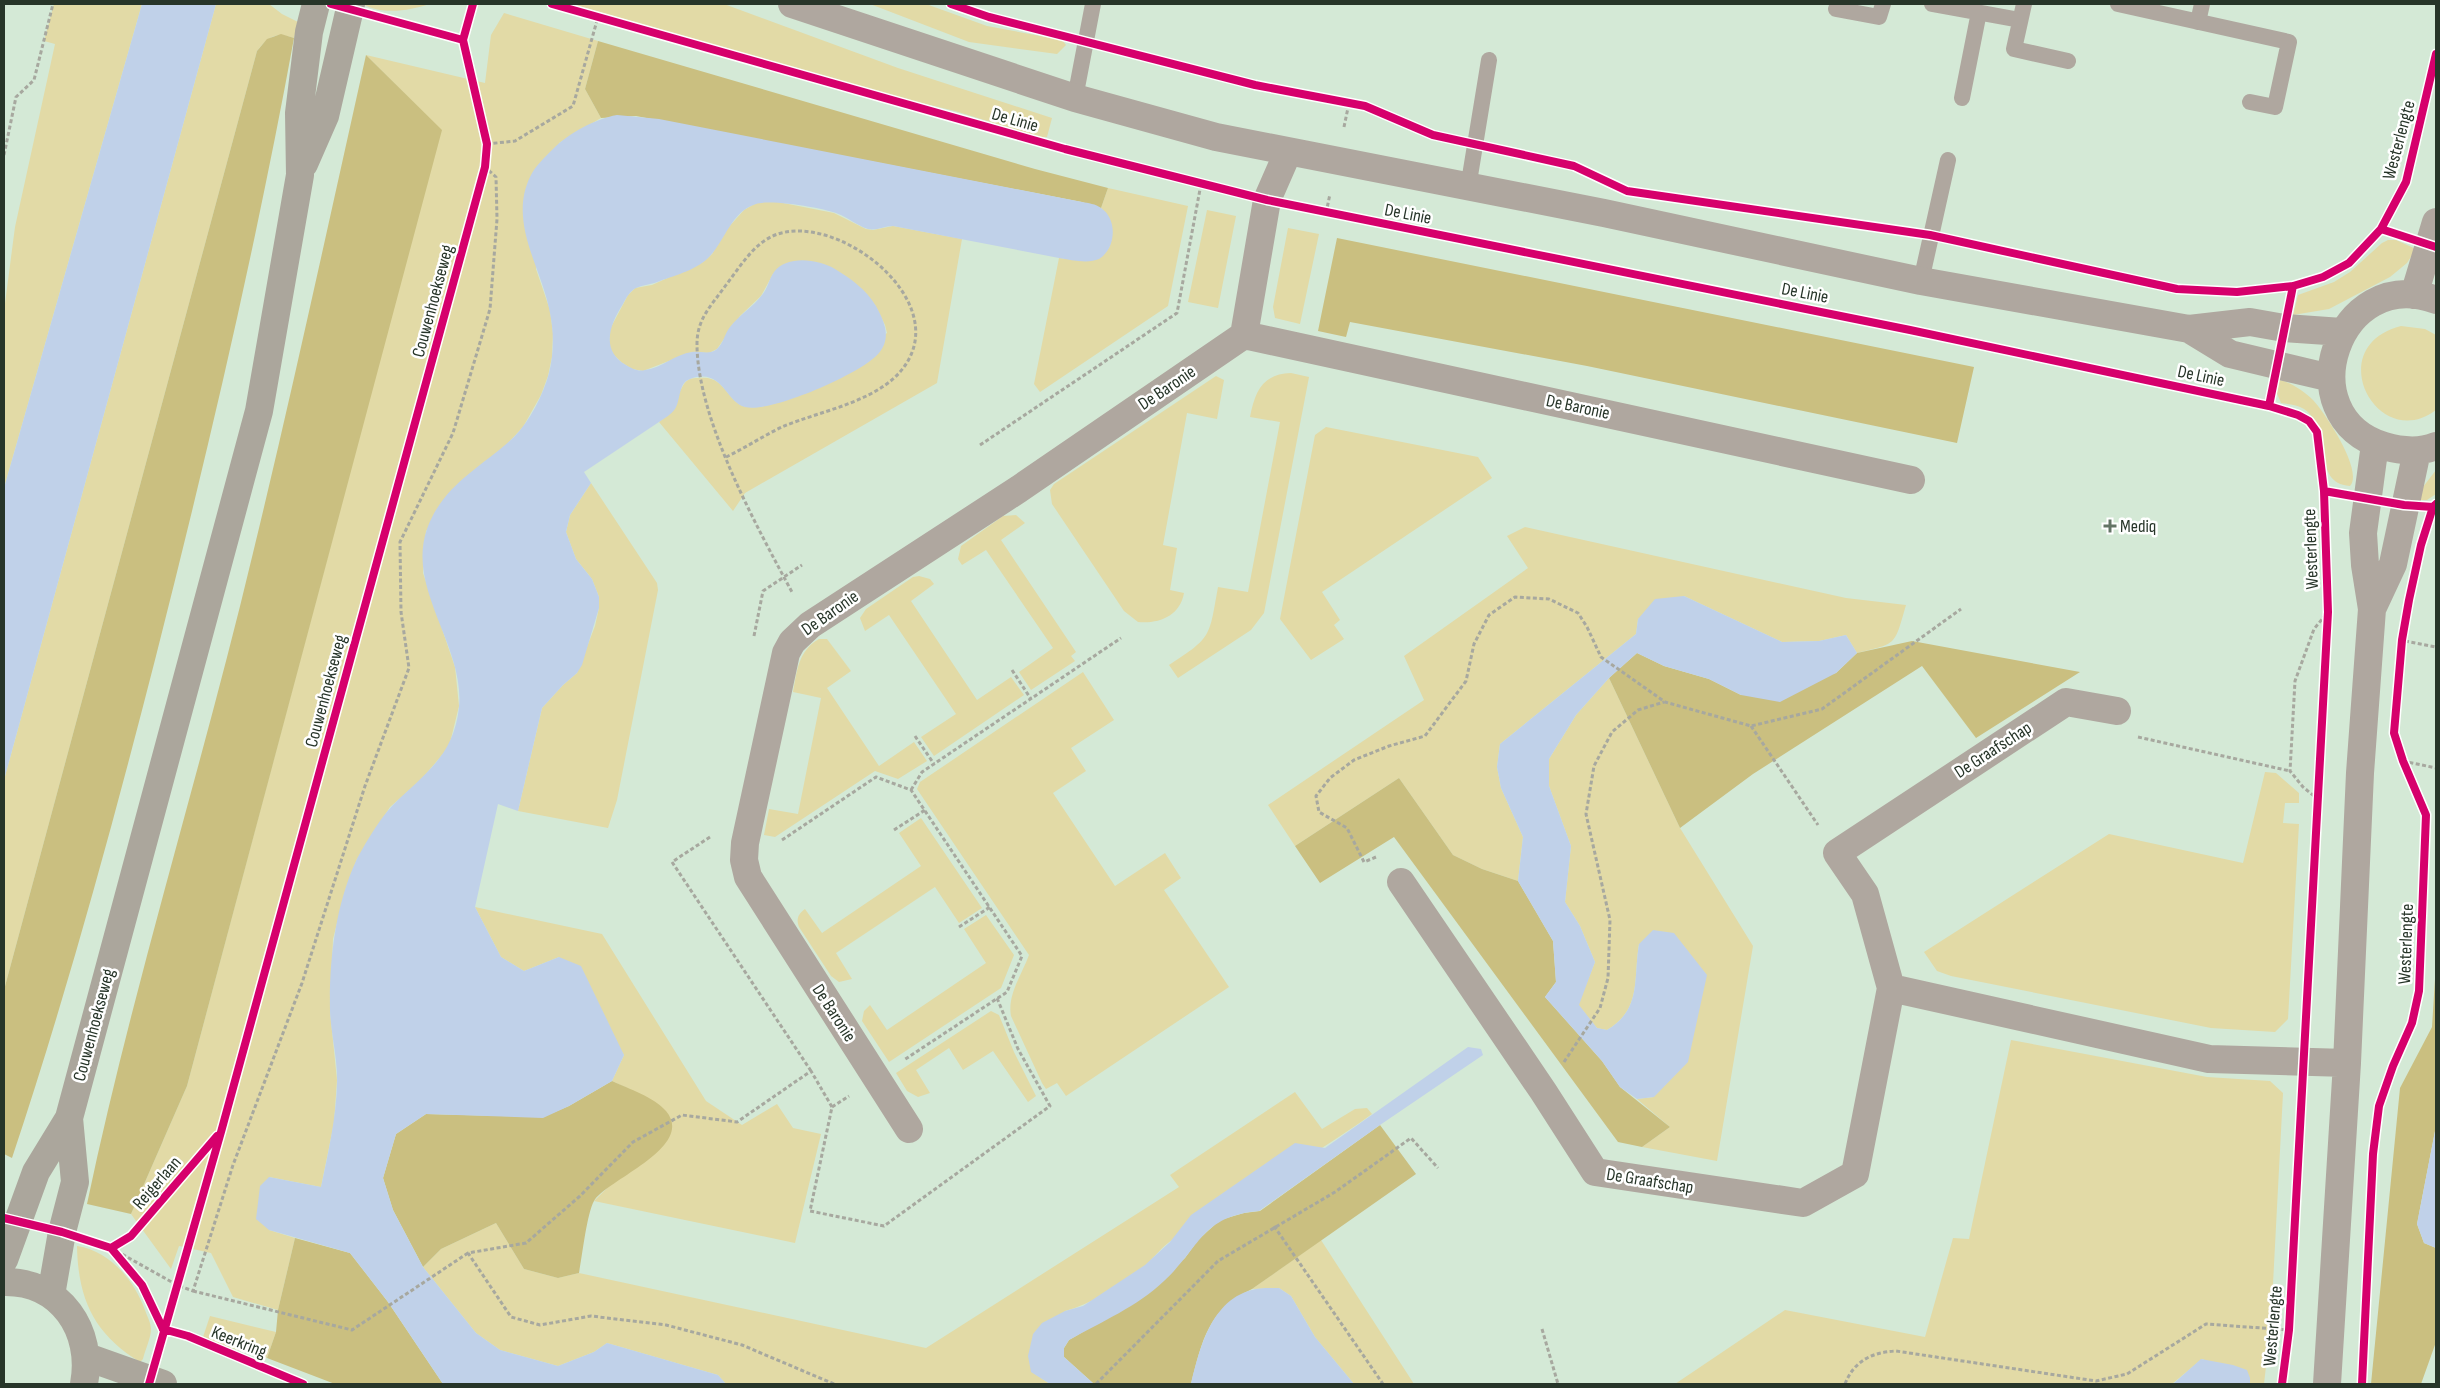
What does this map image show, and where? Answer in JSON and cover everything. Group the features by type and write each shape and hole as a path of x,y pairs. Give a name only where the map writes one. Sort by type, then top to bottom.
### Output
{"street":[{"name":"Couwenhoekseweg","path":"4,1260 36,1172 69,1118 259,411 300,175 299,113 309,32 316,4"},
{"name":"Couwenhoekseweg","path":"300,175 325,116 351,4"},
{"name":"De Linie","path":"792,4 821,8 1074,98 1216,137 1468,188 1604,213 1921,281 2189,329 2250,322 2284,328 2342,332"},
{"path":"1244,335 1268,200 1288,152"},
{"path":"2372,609 2393,564 2427,448 2396,450 2375,444 2358,432 2344,417 2335,398 2331,378 2332,354 2342,332 2355,316 2373,304 2393,296 2425,298 2436,222"},
{"name":"De Linie","path":"2189,329 2230,354 2331,378"},
{"name":"De Baronie","path":"909,1129 757,895 748,877 744,860 745,843 782,665 792,642 810,625 1019,489 1244,335 1911,480"},
{"path":"2327,1384 2347,1063 2358,853 2360,773 2372,609 2365,565 2363,533 2375,444"},
{"name":"De Graafschap","path":"1401,882 1544,1091 1595,1172 1803,1203 1855,1174 1891,988 1865,894 1837,853 2066,702 2117,711"},
{"path":"1891,988 2208,1059 2347,1063"},
{"name":"Couwenhoekseweg","path":"51,1295 62,1232 76,1182 69,1118"},
{"path":"4,1282 34,1286 51,1295 69,1312 81,1333 87,1357 84,1384"},
{"path":"87,1357 163,1384"}],"lane":[{"path":"1074,98 1093,4"},
{"path":"1836,8 1879,17 1882,4"},
{"path":"1932,4 2020,20"},
{"path":"2024,4 2014,49 2068,60"},
{"path":"2118,4 2289,42 2275,107 2250,102"},
{"path":"2198,22 2202,4"},
{"path":"1962,98 1978,12"},
{"path":"1468,188 1489,60"},
{"path":"1921,281 1948,160"}],"path":[{"path":"4,155 16,96 34,80 53,4"},
{"path":"589,15 607,20"},
{"path":"486,155 515,141 572,106 598,17"},
{"path":"1339,101 1357,105"},
{"path":"482,177 486,155 485,134"},
{"path":"194,1291 233,1165 302,984 365,786 409,668 401,612 400,542 453,433 490,309 497,219 496,177 486,155"},
{"path":"1192,181 1211,186"},
{"path":"980,445 1177,313 1201,184"},
{"path":"1268,200 1333,214"},
{"path":"726,457 782,428 824,414 864,396 886,383 909,360 915,346 916,330 913,314 904,293 890,274 875,261 828,236 792,231 776,235 761,243 750,254 707,308 699,323 697,352 700,378 726,457 784,577 810,625"},
{"path":"753,640 763,591 802,565"},
{"path":"1401,882 1384,853 1364,862 1347,828 1319,812 1316,796 1330,778 1354,760 1389,746 1425,736 1466,681 1474,644 1489,615 1515,597 1549,599 1578,613 1587,626 1601,657 1665,702 1751,726 1822,709 1961,610"},
{"path":"2401,650 2403,636 2436,647"},
{"path":"911,790 922,772 1120,638"},
{"path":"1012,670 1031,699"},
{"path":"1544,1091 1600,1008 1608,978 1610,920 1586,814 1594,766 1612,732 1638,710 1665,702"},
{"path":"2117,711 2124,734 2290,771 2303,787 2318,800"},
{"path":"1751,726 1837,853"},
{"path":"915,736 934,764"},
{"path":"2400,752 2406,770"},
{"path":"2402,762 2436,768"},
{"path":"877,1079 997,998 1007,992 1022,956 911,790 876,777 770,848 712,835 672,862 811,1071 832,1107 810,1211 884,1226 1050,1106 1018,1049 997,998"},
{"path":"2318,809 2319,790"},
{"path":"894,830 925,810"},
{"path":"959,926 990,907"},
{"path":"62,1232 111,1248 177,1285 194,1291 352,1330 468,1253 526,1243 580,1196 633,1142 682,1116 737,1122 811,1071"},
{"path":"1096,1384 1218,1261 1274,1226 1335,1192 1411,1138 1438,1168"},
{"path":"1274,1226 1384,1384"},
{"path":"111,1248 119,1242"},
{"path":"111,1248 130,1270"},
{"path":"468,1253 511,1317 540,1325 591,1316 666,1325 742,1345 834,1384"},
{"path":"174,1294 180,1276"},
{"path":"1845,1384 1858,1363 1882,1352 1896,1351 2096,1381 2127,1374 2206,1324 2289,1330"},
{"path":"1542,1329 1558,1384"}],"shaded area":[{"path":"54,4 142,4 4,488 4,311 15,227 55,44 44,41"},
{"path":"216,4 269,4 282,14 298,22 294,38 282,35 273,37 265,42 257,51 4,990 4,780"},
{"path":"363,4 429,4 387,11 378,10"},
{"path":"571,4 724,4 898,68 1052,118 1047,137 1039,137 955,111 905,99"},
{"path":"870,4 926,4 987,26 1062,40 1066,45 1057,54 969,42"},
{"path":"504,13 598,41 585,89 601,118 559,143 536,269 550,310 553,333 552,357 541,395 523,427 426,531 423,573 455,667 459,706 449,747 419,782 390,807 357,859 346,888 333,939 330,1011 337,1080 334,1123 321,1187 269,1177 269,1230 295,1238 278,1310 233,1297 211,1253 179,1246 171,1269 131,1214 187,1086 441,130 366,55 485,83 491,35"},
{"path":"281,34 294,38 264,193 194,502 106,845 52,1034 12,1158 4,1154 4,990 257,51 267,39"},
{"path":"598,41 1035,169 1108,188 1101,208 1082,202 636,116 601,118 585,89"},
{"path":"366,55 442,130 187,1086 131,1214 87,1204 125,1041 212,716 253,553 297,367"},
{"path":"1108,188 1188,206 1168,306 1040,392 1034,384 1059,258 1086,261 1109,248 1112,237 1111,227 1108,218 1101,208"},
{"path":"773,201 834,213 866,229 873,230 893,226 962,239 937,383 745,493 733,511 659,422 669,412 682,387 692,378 709,378 716,381 736,402 742,405 749,407 765,406 783,400 821,380 887,333 875,305 773,274 761,296 740,316 717,349 709,353 692,352 643,371 632,369 613,354 609,345 610,329 628,295 635,288 652,285 703,262 712,254 726,230 744,210 756,203"},
{"path":"1207,210 1236,216 1218,308 1188,302"},
{"path":"1288,228 1319,234 1300,324 1275,318 1273,307"},
{"path":"1337,238 1974,367 1957,443 1587,366 1350,322 1346,337 1318,331"},
{"path":"2388,240 2396,240 2416,249 2407,263 2390,277 2329,309 2293,315 2298,295 2334,282 2350,272 2382,243"},
{"path":"2401,326 2425,329 2436,335 2436,410 2415,420 2395,418 2378,408 2366,392 2361,373 2364,354 2377,337"},
{"path":"1291,373 1309,377 1264,613 1251,630 1178,678 1169,665 1194,648 1207,634 1213,616 1218,587 1248,592 1280,422 1250,417 1254,400 1262,386 1273,377"},
{"path":"1216,376 1224,380 1217,419 1187,413 1163,545 1177,548 1170,590 1184,593 1182,601 1173,613 1161,620 1138,622 1124,611 1052,504 1050,490 1054,484"},
{"path":"2279,380 2293,385 2306,394 2326,417 2348,456 2353,479 2350,486 2338,483 2330,476 2326,466 2319,429 2313,418 2302,408 2281,403 2276,391"},
{"path":"1326,427 1478,457 1492,478 1322,592 1340,620 1334,625 1344,639 1311,660 1280,619 1315,435"},
{"path":"2436,470 2436,494 2427,500 2419,500 2423,487"},
{"path":"591,483 657,583 658,590 617,800 608,828 518,811 542,708 577,673 595,626 599,608 599,597 592,579 576,559 566,532 570,515"},
{"path":"1016,515 1025,523 1001,540 1076,652 1071,656 1075,661 1031,690 1019,672 1053,648 986,550 962,565 958,559 961,546 1003,516"},
{"path":"1525,527 1846,598 1906,605 1896,636 1892,641 1880,647 1857,653 1846,635 1819,641 1782,642 1684,596 1638,619 1636,634 1500,744 1497,767 1501,788 1523,837 1518,881 1482,869 1453,855 1399,778 1295,846 1268,805 1424,700 1404,656 1528,568 1507,536"},
{"path":"919,576 930,579 934,584 911,601 977,700 1011,677 1024,695 934,756 921,737 956,714 889,615 865,631 860,618 866,609 913,577"},
{"path":"819,639 827,639 851,671 827,688 879,766 914,742 927,761 898,779 875,771 775,837 764,835 769,809 798,814 821,698 793,692 800,662 807,649"},
{"path":"1912,641 2080,672 1976,738 1922,666 1753,774 1680,828 1609,678 1637,653 1664,666 1709,679 1741,695 1836,673 1857,653"},
{"path":"1083,672 1114,720 1071,748 1086,771 1053,793 1115,886 1165,853 1181,878 1164,890 1229,987 1066,1096 1057,1083 1046,1089 1011,1016 1010,1008 1013,992 1029,955 917,789 920,782"},
{"path":"1609,678 1680,828 1753,946 1717,1161 1642,1147 1670,1127 1637,1099 1654,1097 1639,944 1634,993 1626,1013 1618,1022 1607,1030 1597,1028 1578,1005 1595,962 1580,926 1565,902 1571,846 1549,786 1549,759 1576,715"},
{"path":"2265,772 2276,773 2299,793 2299,803 2285,803 2283,823 2299,824 2288,1019 2275,1032 2211,1028 1951,976 1937,971 1924,952 2109,834 2243,863"},
{"path":"1399,778 1453,855 1482,869 1518,881 1553,941 1556,982 1545,997 1602,1061 1620,1087 1670,1127 1642,1147 1618,1142 1394,837 1320,883 1295,846"},
{"path":"921,818 982,908 959,923 935,887 836,953 852,979 839,982 831,976 799,927 799,915 805,909 822,933 921,866 899,833"},
{"path":"475,907 602,934 706,1101 742,1125 777,1104 793,1128 821,1134 795,1243 594,1201 671,1125 667,1117 654,1103 612,1081 624,1055 559,957 524,971 501,957"},
{"path":"986,915 1014,955 1001,988 889,1062 862,1021 864,1011 870,1005 887,1030 986,963 964,929"},
{"path":"2436,963 2436,1126 2417,1224 2424,1243 2436,1248 2436,1342 2421,1384 2371,1384 2400,1088 2432,1027"},
{"path":"991,1011 999,1015 1014,1052 1036,1096 1028,1102 993,1051 963,1070 949,1048 916,1070 930,1093 918,1097 907,1091 896,1073"},
{"path":"2011,1040 2207,1077 2270,1081 2283,1093 2271,1322 2264,1384 2250,1384 2250,1378 2202,1359 2172,1384 1675,1384 1785,1310 1925,1337 1953,1238 1969,1239"},
{"path":"612,1081 641,1094 661,1106 666,1111 672,1124 669,1137 660,1149 602,1192 594,1201 587,1225 579,1273 558,1278 524,1269 496,1223 441,1249 423,1267 393,1210 383,1178 396,1134 426,1114 543,1117 569,1106"},
{"path":"1295,1092 1322,1129 1355,1109 1367,1108 1372,1114 1323,1147 1172,1240 1147,1264 1119,1286 1098,1298 1065,1311 1032,1372 1050,1384 726,1384 718,1375 607,1343 594,1352 558,1366 500,1350 476,1333 423,1267 441,1249 496,1223 524,1269 558,1278 579,1273 926,1348 1179,1187 1170,1175"},
{"path":"1380,1125 1416,1174 1225,1306 1209,1328 1199,1354 1191,1384 1094,1384 1064,1357 1064,1348 1069,1340 1140,1299 1185,1258 1198,1240 1220,1220 1244,1213 1260,1211"},
{"path":"295,1238 350,1253 388,1302 443,1384 335,1384 267,1358 276,1332 278,1310"},
{"path":"1321,1240 1414,1384 1354,1384 1315,1337 1291,1296 1279,1288 1252,1289"},
{"path":"77,1246 100,1254 110,1261 127,1278 140,1299 151,1329 143,1359 140,1362 111,1340 100,1327 92,1313 85,1299 81,1283"},
{"path":"210,1316 276,1332 267,1358 202,1340"}],"water":[{"path":"142,4 216,4 4,780 4,488"},
{"path":"617,115 659,119 1092,204 1106,213 1110,219 1113,234 1109,248 1099,259 1079,261 893,226 868,229 834,212 786,203 763,203 756,204 741,213 735,219 716,249 700,265 680,274 636,288 625,299 611,328 610,344 618,359 637,370 651,369 686,353 708,352 717,349 730,327 764,292 774,272 787,263 795,261 812,261 828,266 858,285 868,294 879,312 884,323 886,335 883,347 879,353 855,371 794,398 757,408 738,404 717,381 701,377 690,379 683,384 677,405 668,416 584,472 591,483 570,515 566,532 576,559 592,579 599,597 599,608 582,665 577,673 542,708 518,811 498,804 475,907 501,957 524,971 559,957 581,966 624,1055 612,1081 569,1106 543,1118 426,1114 396,1134 383,1178 393,1210 423,1267 476,1333 500,1350 558,1366 594,1352 607,1343 718,1375 726,1384 443,1384 388,1302 350,1253 269,1230 256,1219 260,1186 269,1177 321,1187 336,1097 337,1075 330,1011 330,992 332,954 343,897 363,847 393,805 436,762 451,738 456,724 459,707 458,684 454,662 429,596 424,574 423,551 427,529 434,513 464,477 502,448 520,431 535,407 551,366 553,336 551,320 546,296 525,228 524,194 535,169 559,143 591,123"},
{"path":"1684,596 1782,642 1819,641 1846,635 1857,653 1836,673 1780,702 1741,695 1709,679 1664,666 1637,653 1609,678 1576,715 1549,759 1549,786 1571,846 1565,902 1580,926 1595,962 1579,1005 1597,1028 1607,1030 1618,1022 1626,1013 1634,993 1639,944 1653,930 1674,933 1707,975 1688,1062 1654,1097 1637,1099 1620,1087 1602,1061 1545,997 1556,982 1553,941 1518,881 1523,837 1501,788 1497,767 1500,744 1636,634 1638,619 1655,599"},
{"path":"1468,1047 1481,1049 1483,1055 1259,1211 1240,1214 1225,1219 1213,1226 1154,1290 1119,1313 1069,1340 1064,1348 1064,1357 1094,1384 1050,1384 1031,1372 1028,1356 1033,1334 1042,1323 1065,1311 1083,1306 1145,1265 1170,1242 1191,1215 1295,1143 1325,1148"},
{"path":"2436,1126 2436,1248 2424,1243 2417,1224"},
{"path":"1279,1288 1291,1296 1315,1337 1354,1384 1191,1384 1205,1336 1222,1309 1233,1299 1248,1291"},
{"path":"2201,1359 2233,1365 2247,1370 2250,1384 2173,1384"}],"cycle path":[{"path":"331,4 463,40"},
{"path":"149,1384 221,1132 485,167 487,144 463,40 473,4"},
{"path":"552,4 1065,149 1267,200 1910,330 2269,406"},
{"path":"951,4 989,17 1255,85 1365,106 1433,135 1574,166 1627,191 1930,235 2177,289 2237,292 2293,286 2323,277 2349,263 2381,229 2436,247"},
{"name":"Westerlengte","path":"2381,229 2406,182 2436,54"},
{"name":"Westerlengte","path":"2282,1384 2289,1330 2328,612 2324,491 2317,432 2309,421 2298,415 2269,406 2293,286"},
{"path":"2324,491 2404,505 2433,507 2436,504"},
{"name":"Westerlengte","path":"2362,1384 2373,1154 2379,1106 2393,1066 2412,1023 2419,991 2426,815 2403,761 2394,733 2402,640 2421,545 2433,507"},
{"name":"Reigerlaan","path":"111,1248 131,1236 217,1136"},
{"path":"4,1218 62,1232 111,1248 142,1285 163,1329"},
{"name":"Keerkring","path":"163,1329 188,1336 303,1384"}],"place":[{"name":"Mediq","path":"2110,526"}]}
